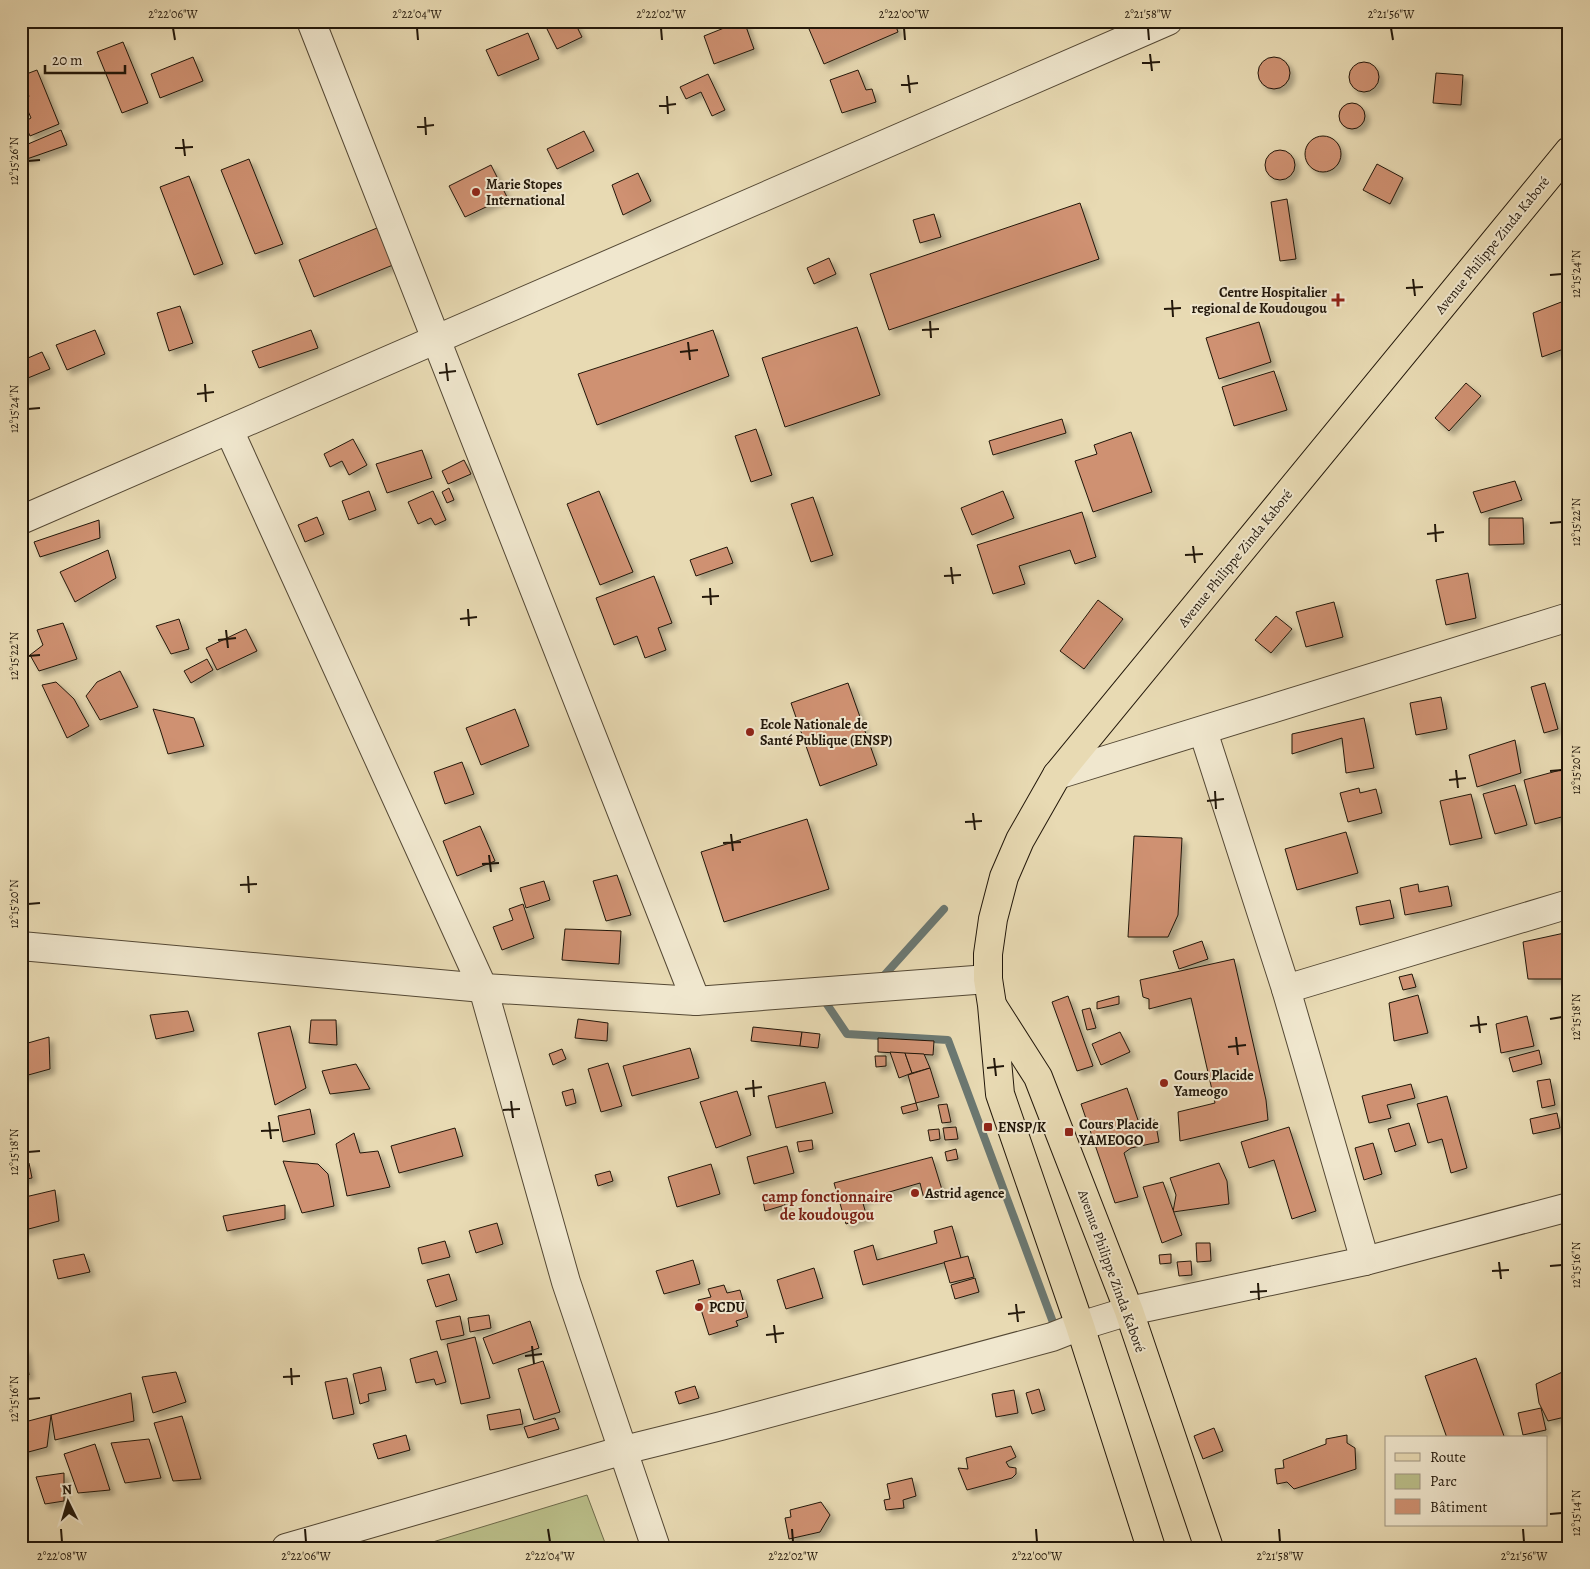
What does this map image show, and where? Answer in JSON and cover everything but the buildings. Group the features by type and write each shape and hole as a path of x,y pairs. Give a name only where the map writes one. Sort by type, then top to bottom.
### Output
{"main road":[{"name":"Avenue Philippe Zinda Kaboré","path":"1152,1548 1080,1326 1000,1094 988,954 993,919 1004,877 1020,840 1057,775 1569,151"},
{"name":"Avenue Philippe Zinda Kaboré","path":"990,992 1038,1077 1129,1311 1209,1548"}],"street":[{"path":"311,21 696,1001"},
{"path":"21,520 1168,21"},
{"path":"229,430 483,988 566,1282 656,1548"},
{"path":"1057,775 1569,618"},
{"path":"1203,730 1286,989 1365,1261"},
{"path":"1286,989 1569,904"},
{"path":"21,946 483,988 696,1001 990,992"},
{"path":"286,1548 624,1450 721,1426 1052,1337 1129,1311 1365,1261 1569,1207"}],"green space":[{"path":"587,1495 607,1548 413,1548"}],"waterway":[{"path":"880,980 944,909"},
{"path":"822,997 847,1034 948,1040 1054,1325"}],"place":[{"name":"Marie Stopes International","path":"476,192"},
{"name":"Centre Hospitalier regional de Koudougou","path":"1338,300"},
{"name":"Ecole Nationale de Santé Publique (ENSP)","path":"750,732"},
{"name":"Cours Placide Yameogo","path":"1164,1083"},
{"name":"ENSP/K","path":"988,1127"},
{"name":"Cours Placide YAMEOGO","path":"1069,1132"},
{"name":"Astrid agence","path":"915,1193"},
{"name":"PCDU","path":"699,1307"}],"district":[{"name":"camp fonctionnaire de koudougou","path":"827,1205"}]}
